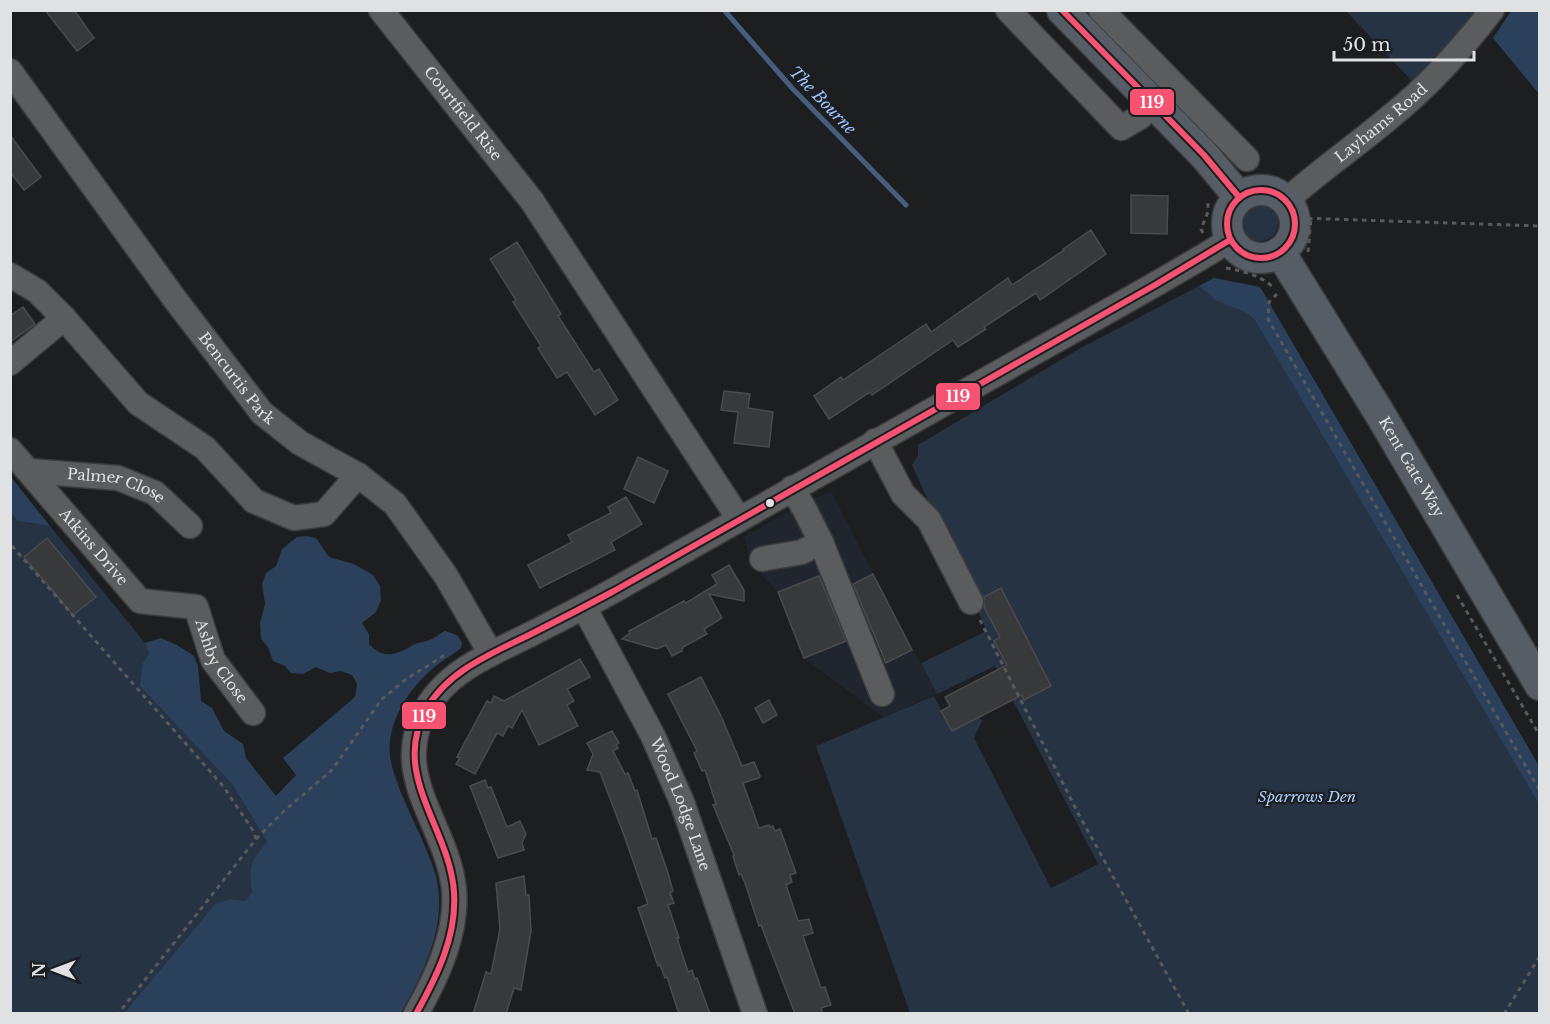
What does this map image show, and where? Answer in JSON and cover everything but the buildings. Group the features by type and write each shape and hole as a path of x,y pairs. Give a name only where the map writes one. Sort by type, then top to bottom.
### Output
{"main road":[{"path":"1062,10 1147,110 1214,147 1239,197"},
{"path":"1261,190 1273,192 1290,210 1294,229 1291,239 1280,252 1267,258 1256,258 1238,250 1228,254 1227,217 1231,206 1239,197 1261,190"},
{"name":"Kent Gate Way","path":"1280,252 1380,414 1539,685"}],"street":[{"name":"Courtfield Rise","path":"381,10 532,201 739,519"},
{"path":"1008,10 1122,128 1147,110"},
{"path":"1101,10 1214,147 1246,159"},
{"name":"Layhams Road","path":"1290,210 1326,166 1390,118 1415,96 1442,69 1492,10"},
{"name":"Bencurtis Park","path":"10,71 174,298 262,413 300,443 358,475 395,504 446,576 486,645"},
{"path":"416,1014 446,946 452,927 454,904 452,878 447,859 417,784 414,766 416,736 422,717 440,689 486,645 584,607 875,441 1228,254"},
{"path":"10,274 37,291 64,318 138,403 205,448 254,501 294,518 324,514 358,475"},
{"path":"10,363 64,318"},
{"path":"875,441 903,494 929,520 971,602"},
{"name":"Atkins Drive","path":"10,450 140,602 196,606"},
{"name":"Palmer Close","path":"30,471 118,478 154,493 190,525"},
{"path":"792,488 820,542 882,694"},
{"path":"762,559 802,552 820,542"},
{"name":"Ashby Close","path":"196,606 213,660 253,713"},
{"name":"Wood Lodge Lane","path":"584,607 669,770 755,1014"}],"path":[{"path":"1290,210 1311,218 1539,226"},
{"path":"1228,254 1245,271 1263,279 1279,292 1269,302 1268,319 1539,791"},
{"path":"12,546 223,786 254,832 256,839"},
{"path":"1455,592 1539,736"},
{"path":"971,602 1078,813 1189,1014"},
{"path":"118,1014 256,839 284,811 332,770 381,700 432,661 486,645"},
{"path":"1504,1014 1539,956"}],"shaded area":[{"path":"1511,11 1539,11 1539,94 1493,38"},
{"path":"1214,278 1260,287 1539,766 1539,804 1255,320 1247,313 1216,300 1199,286"},
{"path":"11,477 50,526 17,521 11,512"},
{"path":"831,491 937,694 883,717 804,658 778,592 762,575 748,552 744,537"},
{"path":"297,537 316,538 329,557 354,564 373,575 380,586 381,600 376,612 362,623 369,634 369,644 375,649 385,654 396,653 432,639 445,631 457,635 462,642 461,648 436,666 413,689 395,721 390,744 390,756 395,775 430,859 437,882 439,913 428,958 401,1013 124,1013 215,904 230,899 245,901 252,893 250,877 252,865 267,842 232,784 140,686 143,663 149,654 145,643 161,638 194,656 198,666 201,701 212,708 224,731 243,744 246,758 276,796 296,775 283,758 355,697 357,684 352,675 341,671 330,673 316,667 303,674 291,673 285,666 273,661 268,647 261,639 260,623 265,604 262,584 266,573 276,566 282,549"}],"green space":[{"path":"1346,11 1477,11 1413,82"},
{"path":"1260,205 1273,210 1278,223 1273,236 1260,241 1247,236 1242,223 1247,210"},
{"name":"Sparrows Den","path":"1214,278 1260,287 1539,766 1539,1013 910,1013 816,746 934,696 952,731 979,717 982,721 974,738 1051,888 1098,864 995,666 937,694 921,663 987,631 912,465 918,455 918,445 1079,349"},
{"path":"11,512 17,521 50,526 145,643 204,753 232,784 267,842 252,866 250,878 252,894 245,901 230,899 215,904 124,1013 11,1013"}],"waterway":[{"name":"The Bourne","path":"724,10 792,88 906,205"}],"transit line":[{"name":"119","path":"1062,10 1204,155 1239,197"},
{"name":"119","path":"1261,190 1274,193 1285,200 1292,211 1295,224 1292,237 1285,248 1274,255 1261,258 1248,255 1237,248 1230,237 1227,224 1230,211 1237,200 1248,193 1261,190"},
{"name":"119","path":"416,1014 444,955 454,908 450,868 425,801 418,778 415,756 417,732 427,708 447,683 487,656 614,591 1155,285 1230,240"}]}
